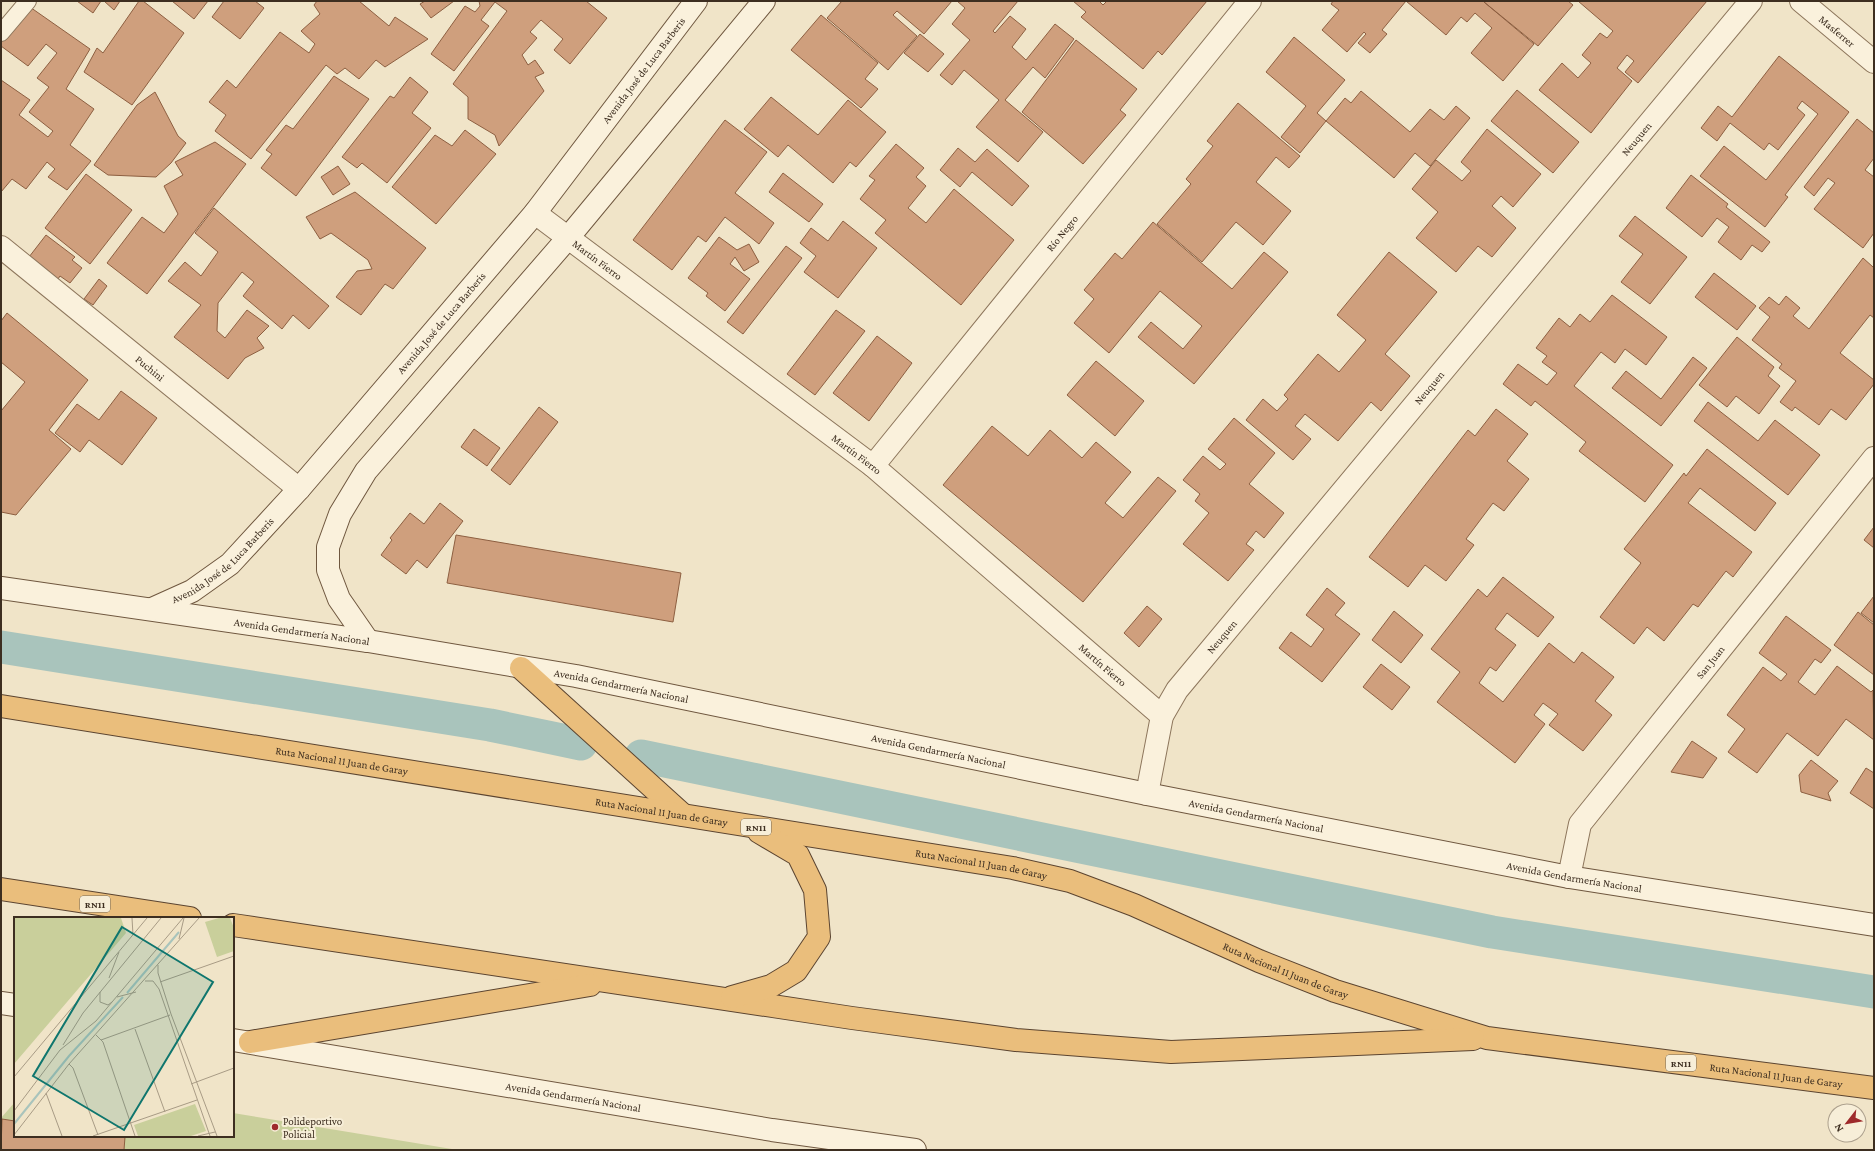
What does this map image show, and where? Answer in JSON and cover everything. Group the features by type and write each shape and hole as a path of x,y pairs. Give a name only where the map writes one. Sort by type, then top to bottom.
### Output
{"highway":[{"path":"521,668 683,815"},
{"name":"Ruta Nacional 11 Juan de Garay","path":"1,706 1013,868 1070,881 1134,905 1259,961 1335,991 1487,1038 1874,1088"},
{"path":"724,999 771,986 796,971 819,937 815,890 798,855 748,826"},
{"name":"RN11","path":"1,889 183,917"},
{"name":"Ruta Nacional 11 Juan de Garay","path":"234,925 852,1018 1016,1040 1171,1052 1487,1038"},
{"path":"241,1041 610,982"}],"main road":[{"name":"Avenida José de Luca Barberis","path":"152,609 192,591 230,564 299,489 535,213 696,1"},
{"path":"368,641 339,599 328,570 328,547 340,514 366,471 568,239 764,1"},
{"name":"Río Negro","path":"873,466 1250,1"},
{"name":"Neuquen","path":"1147,794 1162,716 1177,690 1751,1"},
{"name":"Masferrer","path":"1801,1 1874,62"},
{"name":"Martín Fierro","path":"535,213 873,466 1162,716"},
{"name":"Puchini","path":"1,247 299,489"},
{"name":"San Juan","path":"1569,877 1580,824 1874,458"},
{"name":"Avenida Gendarmería Nacional","path":"1,588 368,641 521,668 576,676 1147,794 1569,877 1874,925"},
{"name":"Avenida Gendarmería Nacional","path":"241,1041 772,1130 914,1150"}],"lane":[{"path":"1,33 28,1"}],"green space":[{"name":"Polideportivo Policial","path":"14,1103 14,1137 234,1137 234,1113 458,1150 1,1150 1,1118"}],"building":[{"path":"77,1 101,1 93,13"},
{"path":"104,1 120,1 114,10"},
{"path":"139,1 143,1 184,33 132,105 84,72 97,48 103,53"},
{"path":"172,1 208,1 194,19"},
{"path":"224,1 255,1 264,8 240,39 212,17"},
{"path":"317,1 359,1 389,26 395,17 428,39 385,67 376,60 359,79 345,68 337,74 326,65 251,159 215,131 226,115 209,102 227,80 236,88 280,32 309,53 315,44 301,31 320,14 314,5"},
{"path":"425,1 454,1 431,18 420,4"},
{"path":"479,1 586,1 607,18 570,64 554,50 563,39 541,20 530,32 537,38 522,55 528,65 535,60 544,73 535,77 544,91 499,146 495,135 468,119 468,97 453,84 507,11 495,2 481,20 489,26 454,71 431,54 465,6 475,12 480,6"},
{"path":"842,1 952,1 924,34 897,11 893,15 917,36 888,70 827,18"},
{"path":"957,1 1018,1 993,31 995,33 1010,16 1026,29 1012,47 1026,60 1055,24 1074,39 1045,78 1033,67 1005,100 1043,132 1018,162 976,127 999,100 964,70 952,85 940,75 970,40 952,24 965,8"},
{"path":"1073,1 1099,1 1103,5 1107,1 1207,1 1162,55 1158,51 1143,69 1081,17 1086,12"},
{"path":"1333,1 1406,1 1382,30 1387,34 1370,53 1358,43 1366,34 1364,32 1347,52 1322,30 1339,10 1331,4"},
{"path":"1406,1 1568,1 1573,5 1538,46 1484,2 1534,44 1503,81 1471,53 1492,28 1475,13 1467,22 1461,17 1446,35"},
{"path":"1578,1 1707,1 1638,83 1625,72 1634,61 1627,55 1617,68 1632,81 1591,133 1539,90 1562,63 1578,78 1591,63 1582,55 1600,33 1607,38 1613,31"},
{"path":"27,5 90,49 66,89 94,109 70,145 91,161 67,190 48,177 55,169 47,162 26,189 12,179 1,192 1,80 30,100 19,115 48,137 53,131 29,112 49,87 37,78 57,53 46,44 28,66 1,46 1,39"},
{"path":"821,15 878,63 865,79 878,89 861,108 791,50"},
{"path":"920,34 944,54 928,72 904,53"},
{"path":"1294,37 1345,80 1317,113 1326,121 1300,153 1281,137 1306,106 1266,72"},
{"path":"1076,40 1137,89 1120,110 1126,115 1083,164 1022,112"},
{"path":"1779,56 1849,112 1785,195 1788,197 1765,227 1700,176 1724,146 1766,180 1818,114 1802,101 1797,108 1805,115 1778,150 1769,143 1764,150 1730,123 1717,141 1701,128 1718,106 1732,117"},
{"path":"334,76 369,99 296,196 261,168 272,154 266,150 286,125 293,129"},
{"path":"410,77 428,92 412,113 431,128 387,183 362,163 357,168 342,157 390,96 394,98"},
{"path":"1517,90 1579,142 1553,173 1491,121"},
{"path":"1361,91 1410,132 1430,109 1444,120 1456,106 1470,118 1430,166 1415,153 1394,178 1326,121 1345,98 1351,103"},
{"path":"155,92 178,136 186,143 171,163 156,177 108,175 94,165 137,105"},
{"path":"771,97 818,135 848,100 886,132 856,167 850,162 833,183 788,145 778,157 744,129"},
{"path":"1238,103 1300,156 1289,168 1276,157 1256,182 1291,211 1263,245 1236,222 1202,262 1157,224 1191,184 1186,179 1213,146 1207,141"},
{"path":"1857,119 1874,133 1874,158 1865,170 1874,177 1874,233 1863,248 1814,209 1835,183 1828,178 1814,196 1804,187"},
{"path":"725,120 767,152 735,193 774,223 759,244 725,217 706,242 698,236 672,270 633,240"},
{"path":"1487,129 1541,174 1513,207 1501,196 1492,206 1516,228 1492,257 1478,246 1456,272 1416,238 1438,212 1412,189 1436,160 1462,181 1471,171 1461,162"},
{"path":"465,130 496,154 436,224 392,187 435,135 452,146"},
{"path":"215,142 246,164 147,294 107,263 142,217 164,233 178,214 164,186 183,175 175,162"},
{"path":"896,144 924,168 916,177 926,186 908,208 926,223 954,189 1014,240 961,305 875,233 886,220 860,199 875,180 869,176"},
{"path":"958,148 975,162 987,149 1029,186 1012,206 972,172 960,187 940,170"},
{"path":"338,166 350,184 333,195 321,177"},
{"path":"783,173 823,204 809,222 769,192"},
{"path":"86,174 132,210 90,264 45,228"},
{"path":"1691,175 1728,204 1726,207 1770,242 1762,252 1752,245 1741,260 1718,242 1729,227 1717,218 1702,237 1666,208"},
{"path":"355,192 426,248 393,289 385,284 361,315 336,297 357,271 372,269 368,260 331,233 320,239 306,217"},
{"path":"214,208 329,306 309,329 293,315 282,329 243,296 254,282 242,272 218,303 217,331 225,338 247,310 269,326 257,338 264,348 245,358 228,379 174,337 201,305 168,281 185,262 201,276 218,252 195,233"},
{"path":"1635,216 1687,257 1650,304 1621,282 1643,254 1619,236"},
{"path":"843,221 877,248 838,298 804,272 816,256 800,243 811,228 828,241"},
{"path":"1153,222 1232,289 1264,252 1288,272 1194,384 1138,337 1151,322 1183,349 1202,326 1160,291 1109,353 1074,323 1094,299 1084,290 1115,253 1122,259"},
{"path":"46,235 75,257 72,260 82,268 70,283 60,276 58,279 29,257"},
{"path":"719,237 737,250 749,244 759,262 744,271 735,257 730,264 750,279 725,311 706,296 708,293 688,278"},
{"path":"786,246 802,258 743,334 727,322"},
{"path":"1389,252 1437,292 1385,354 1410,376 1381,411 1371,402 1338,441 1305,414 1295,426 1311,439 1293,460 1246,420 1263,399 1277,411 1288,399 1284,395 1318,354 1339,372 1366,340 1337,315"},
{"path":"1863,258 1873,267 1874,266 1874,318 1870,315 1840,353 1874,380 1874,384 1846,420 1831,409 1819,425 1795,407 1792,411 1780,402 1796,381 1779,368 1782,364 1752,340 1770,317 1759,308 1769,297 1779,305 1786,296 1800,308 1793,316 1809,329"},
{"path":"1714,273 1756,306 1737,330 1695,297"},
{"path":"99,279 107,286 93,305 84,299"},
{"path":"1612,295 1667,337 1646,365 1625,349 1615,363 1601,352 1574,386 1673,465 1645,502 1579,451 1586,442 1535,401 1531,406 1503,384 1518,364 1547,385 1557,373 1542,362 1547,356 1536,348 1559,318 1570,327 1580,314 1590,322"},
{"path":"836,310 865,331 815,395 787,374"},
{"path":"7,313 88,380 49,430 71,449 16,515 1,512 1,411 25,382 1,362 1,321"},
{"path":"877,336 912,363 869,421 833,393"},
{"path":"1737,337 1774,367 1768,376 1780,386 1759,414 1736,396 1727,407 1699,385"},
{"path":"1693,357 1707,368 1661,426 1612,388 1626,371 1661,399"},
{"path":"1096,361 1144,401 1115,436 1067,395"},
{"path":"121,391 157,418 122,465 89,440 80,452 55,433 77,404 99,420"},
{"path":"1708,402 1758,441 1775,420 1820,455 1788,495 1694,421"},
{"path":"539,407 558,422 510,485 491,470"},
{"path":"1496,409 1528,434 1507,461 1529,479 1504,511 1493,503 1466,539 1474,545 1446,581 1425,565 1408,587 1369,557 1468,430 1475,436"},
{"path":"1234,418 1275,453 1249,484 1284,513 1264,538 1256,531 1246,544 1254,550 1228,581 1183,544 1209,513 1195,501 1200,494 1183,480 1203,456 1220,470 1226,464 1208,449"},
{"path":"992,426 1028,456 1050,430 1082,458 1096,442 1131,472 1105,503 1123,518 1158,477 1176,491 1083,602 943,485"},
{"path":"474,429 500,448 487,466 461,447"},
{"path":"1707,449 1776,503 1755,531 1700,488 1688,503 1752,552 1733,577 1726,571 1698,607 1693,604 1664,641 1647,627 1634,644 1600,617 1641,563 1624,549 1684,473 1686,476"},
{"path":"440,503 463,521 427,568 417,560 406,574 381,555 392,540 390,538 410,513 424,524"},
{"path":"1874,527 1874,548 1864,540"},
{"path":"456,535 681,573 673,622 447,583"},
{"path":"1503,577 1554,617 1538,637 1507,613 1495,629 1516,645 1496,671 1490,667 1479,683 1503,702 1549,643 1574,663 1582,652 1614,677 1595,701 1612,715 1583,751 1549,725 1558,714 1543,703 1534,715 1545,724 1515,763 1437,702 1460,672 1431,649 1478,589 1487,597"},
{"path":"1327,588 1345,603 1335,615 1360,634 1322,682 1279,648 1291,632 1311,647 1324,629 1306,615"},
{"path":"1874,596 1874,623 1861,613"},
{"path":"1147,606 1162,619 1139,647 1124,633"},
{"path":"1394,611 1423,635 1401,663 1372,640"},
{"path":"1858,612 1874,625 1874,675 1834,645"},
{"path":"1786,616 1831,650 1821,663 1815,659 1798,682 1815,695 1837,666 1871,692 1873,690 1874,740 1846,719 1818,756 1787,733 1757,773 1728,752 1745,729 1727,715 1763,667 1781,681 1787,674 1759,653"},
{"path":"1381,664 1410,687 1392,710 1363,687"},
{"path":"1692,741 1717,758 1703,778 1671,772"},
{"path":"1811,760 1838,781 1828,793 1831,801 1801,792 1799,775"},
{"path":"1866,768 1874,773 1874,809 1850,793"},
{"path":"2,1119 14,1121 14,1137 125,1137 124,1150 1,1150"}],"waterway":[{"path":"1,647 490,725 581,744"},
{"path":"641,756 1492,932 1874,992"}],"place":[{"name":"Polideportivo Policial","path":"275,1127"}]}
